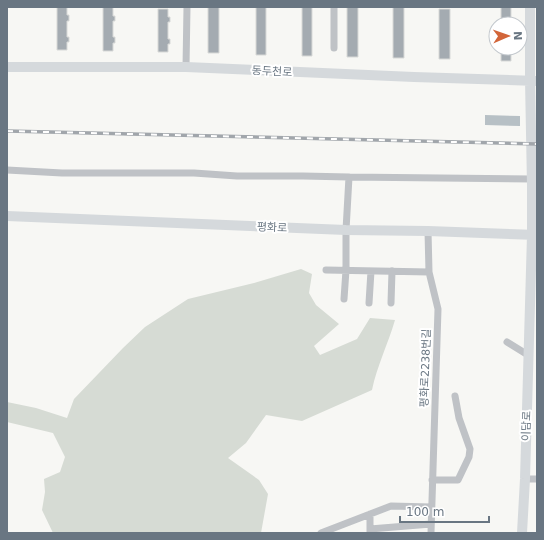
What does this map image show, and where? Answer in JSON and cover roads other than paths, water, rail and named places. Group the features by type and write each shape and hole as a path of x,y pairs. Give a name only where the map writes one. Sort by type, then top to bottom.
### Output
{"street":[{"path":"186,67 187,7"},
{"path":"334,7 334,48"},
{"name":"이담로","path":"522,533 534,235 534,80 530,7"},
{"name":"동두천로","path":"8,67 186,67 414,78 534,80"},
{"path":"7,170 62,173 194,173 237,176 372,177 534,184"},
{"path":"344,299 349,177"},
{"name":"평화로","path":"7,216 346,230 534,235"},
{"name":"평화로2238번길","path":"428,231 429,272 438,309 431,533"},
{"path":"326,270 429,272"},
{"path":"369,303 371,270"},
{"path":"391,303 392,271"},
{"path":"507,342 528,355"},
{"path":"432,480 458,480 469,457 470,449 459,418 455,396"},
{"path":"525,479 537,479"},
{"path":"321,533 391,506 432,506"},
{"path":"370,514 370,531 431,524"}],"railway":[{"path":"7,131 537,144"}]}
